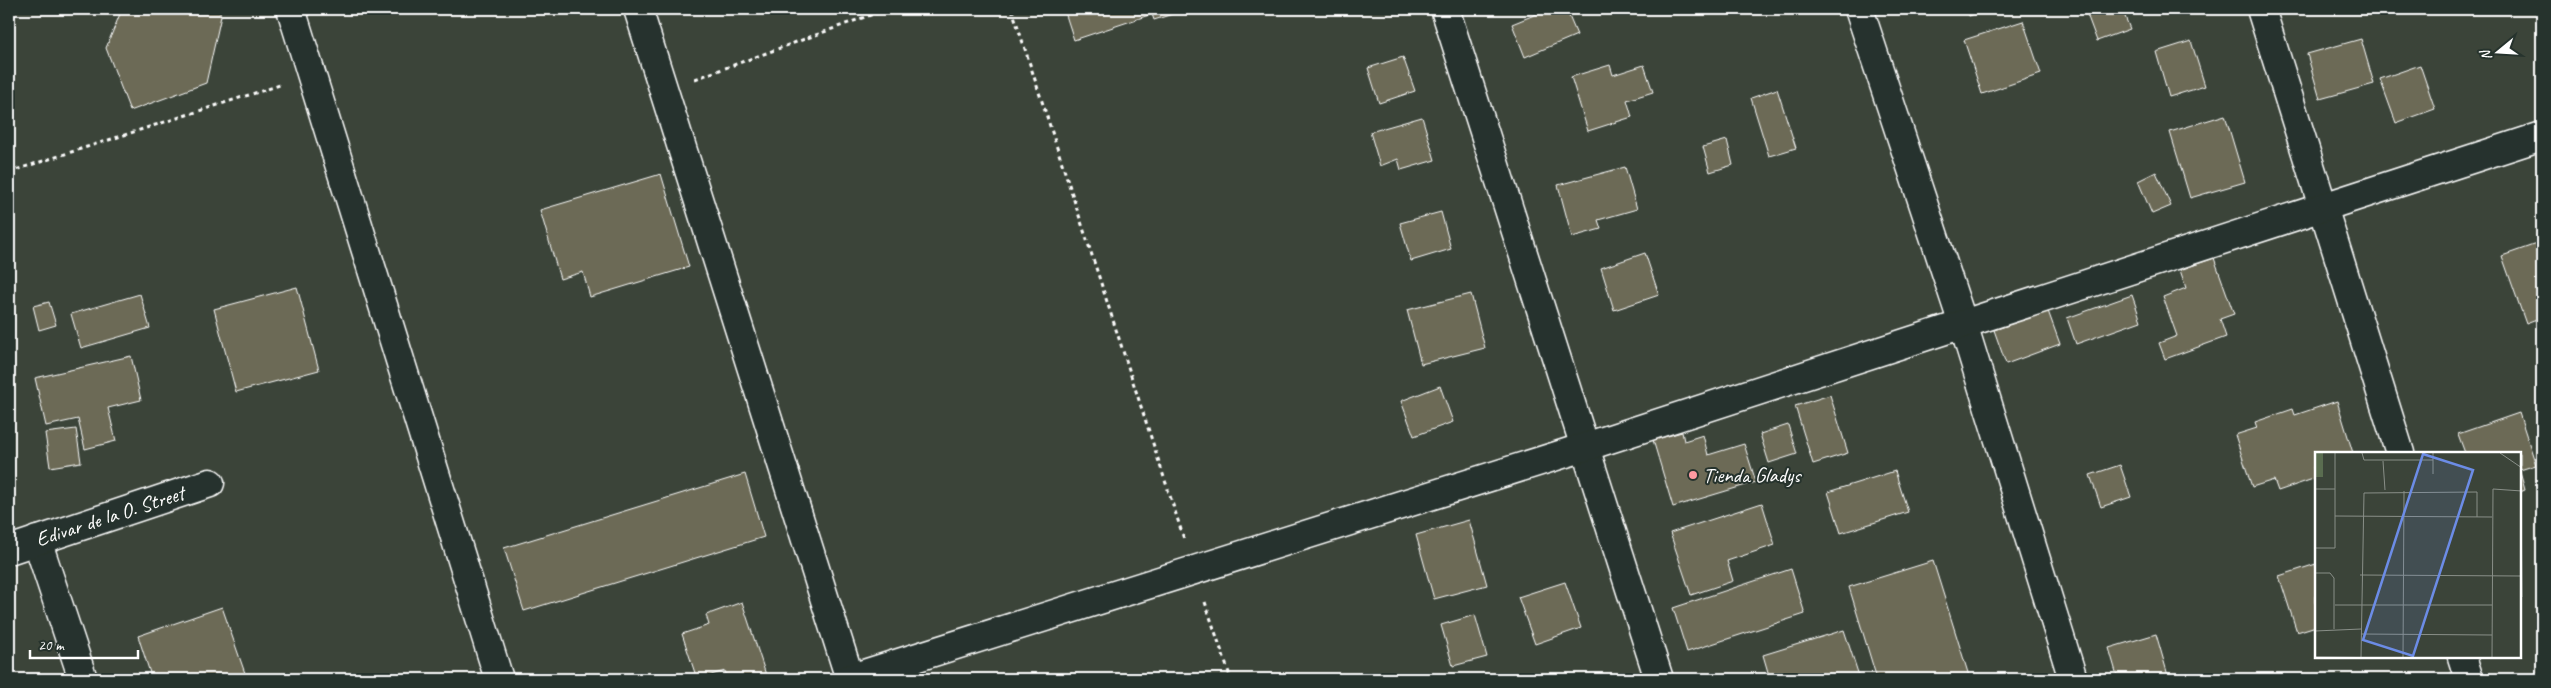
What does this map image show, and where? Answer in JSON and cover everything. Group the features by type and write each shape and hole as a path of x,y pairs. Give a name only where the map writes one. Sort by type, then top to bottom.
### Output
{"street":[{"path":"290,9 499,679"},
{"path":"638,9 849,679 1585,447 2542,136"},
{"path":"1445,9 1659,679"},
{"path":"1859,9 1963,324 2072,679"},
{"path":"2261,9 2400,452"},
{"name":"Edivar de la O. Street","path":"9,550 210,483"},
{"path":"37,540 83,679"},
{"path":"2462,658 2469,679"}],"path":[{"path":"664,90 887,9"},
{"path":"1012,9 1231,679"},
{"path":"9,172 311,75"}],"building":[{"path":"122,9 219,9 221,16 206,83 130,111 106,48"},
{"path":"1064,9 1188,9 1154,20 1152,14 1074,40"},
{"path":"1549,9 1566,9 1577,35 1525,57 1512,24"},
{"path":"1966,9 1991,9 1969,16"},
{"path":"2085,9 2122,9 2130,29 2097,41"},
{"path":"2023,21 2041,74 1982,94 1964,40"},
{"path":"2361,39 2374,84 2320,99 2307,54"},
{"path":"2191,41 2205,86 2169,97 2156,52"},
{"path":"1403,57 1415,91 1379,103 1368,68"},
{"path":"1610,65 1613,75 1644,65 1653,92 1627,100 1632,117 1588,131 1571,77"},
{"path":"2420,65 2435,109 2396,123 2380,79"},
{"path":"1777,89 1796,148 1769,156 1751,98"},
{"path":"2225,115 2245,182 2190,198 2170,132"},
{"path":"1422,117 1435,160 1401,170 1398,159 1380,166 1370,132"},
{"path":"1727,140 1733,165 1710,172 1703,147"},
{"path":"1625,167 1637,209 1598,220 1601,229 1572,237 1558,185"},
{"path":"2156,172 2171,206 2152,214 2138,181"},
{"path":"661,174 689,267 590,297 583,272 560,279 540,210"},
{"path":"1441,212 1451,249 1411,261 1400,223"},
{"path":"2542,242 2542,318 2526,324 2502,256"},
{"path":"1645,253 1659,295 1614,310 1601,268"},
{"path":"2214,258 2234,314 2220,319 2226,337 2165,359 2159,343 2177,336 2163,297 2186,288 2180,270"},
{"path":"297,287 319,370 236,392 214,309"},
{"path":"140,294 150,328 81,348 71,314"},
{"path":"1471,294 1485,348 1421,364 1407,310"},
{"path":"2132,295 2141,321 2076,344 2067,318"},
{"path":"49,302 56,325 39,330 33,306"},
{"path":"2048,311 2060,344 2006,364 1994,330"},
{"path":"131,356 141,400 108,408 116,441 85,449 78,419 46,426 35,378"},
{"path":"1440,386 1453,422 1414,436 1401,401"},
{"path":"1830,395 1848,453 1813,464 1795,406"},
{"path":"2337,401 2353,452 2315,452 2315,466 2313,467 2315,478 2278,491 2274,480 2252,487 2235,435 2257,428 2255,422 2293,409 2295,415"},
{"path":"2519,413 2536,465 2521,470 2521,452 2465,452 2458,434"},
{"path":"1788,425 1797,454 1769,463 1760,434"},
{"path":"76,429 81,462 50,467 45,433"},
{"path":"1682,432 1684,441 1703,435 1708,455 1744,444 1756,482 1673,507 1653,440"},
{"path":"2120,465 2131,497 2101,507 2090,475"},
{"path":"1895,471 1908,512 1841,533 1828,492"},
{"path":"745,474 764,537 524,611 504,548"},
{"path":"2521,476 2525,490 2521,492"},
{"path":"1762,503 1775,545 1727,561 1733,581 1691,595 1670,533"},
{"path":"1469,520 1487,585 1434,599 1416,535"},
{"path":"1933,561 1969,676 1959,679 1877,679 1849,587"},
{"path":"2315,564 2315,626 2297,632 2279,576"},
{"path":"1791,569 1805,614 1687,652 1673,608"},
{"path":"1565,582 1581,628 1535,644 1518,597"},
{"path":"742,602 767,678 728,679 725,671 697,679 682,634 709,625 706,615"},
{"path":"222,607 247,679 152,679 138,636"},
{"path":"1475,615 1487,657 1453,666 1441,625"},
{"path":"1844,630 1860,679 1770,679 1763,655"},
{"path":"2156,634 2169,679 2118,679 2109,648"}],"place":[{"name":"Tienda Gladys","path":"1693,475"}]}
